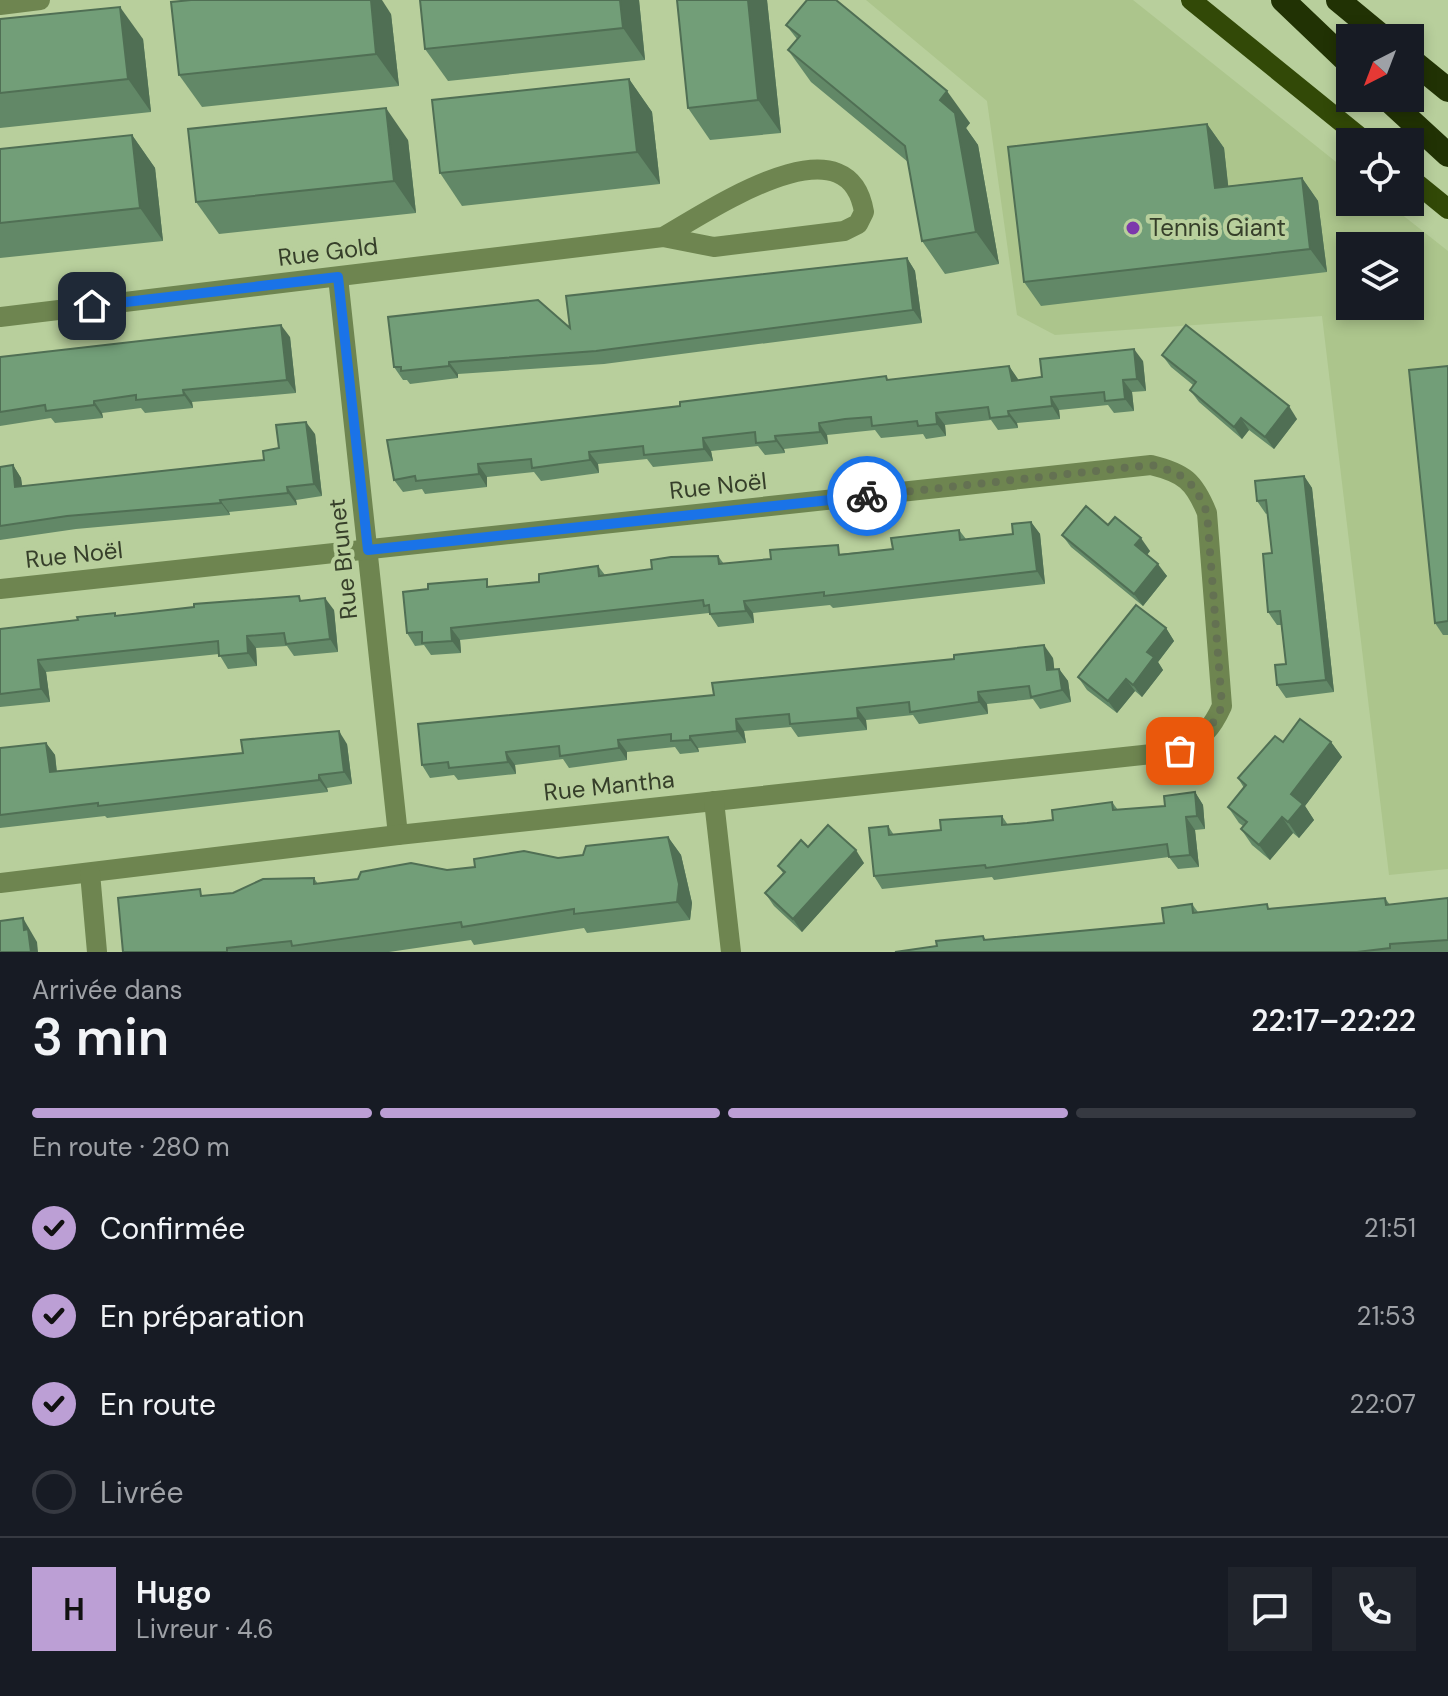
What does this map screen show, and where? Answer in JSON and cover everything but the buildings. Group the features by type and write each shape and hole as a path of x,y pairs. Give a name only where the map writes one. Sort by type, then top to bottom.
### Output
{"highway":[{"path":"1283,0 1336,51"},
{"path":"1338,0 1367,24"},
{"path":"1424,70 1448,90"},
{"path":"1401,112 1448,155"}],"main road":[{"path":"1191,0 1349,128"},
{"path":"1424,189 1448,209"}],"street":[{"path":"0,5 40,0"},
{"name":"Rue Gold","path":"0,317 663,237 714,247 844,231 858,224 864,212 857,185 849,176 834,170 815,170 765,180 663,237"},
{"name":"Rue Brunet","path":"338,277 398,835"},
{"name":"Rue Noël","path":"0,589 1151,465 1179,472 1199,492 1207,513 1222,706 1214,724"},
{"name":"Rue Mantha","path":"0,883 398,835 1180,751 1200,740 1214,724"},
{"path":"714,801 731,952"},
{"path":"90,873 97,952"}],"shaded area":[{"path":"866,0 1133,0 1336,162 1336,216 1404,216 1424,232 1336,232 1336,320 1424,320 1424,232 1448,251 1448,869 1389,875 1322,316 1055,335 1017,315 987,101"}],"way so far":[{"path":"867,496 1151,465 1179,472 1199,492 1207,513 1222,706 1214,724 1200,740 1180,751"}],"place":[{"name":"Tennis Giant","path":"1133,228"}],"route":[{"path":"92,306 338,277 368,550 867,496"}]}
